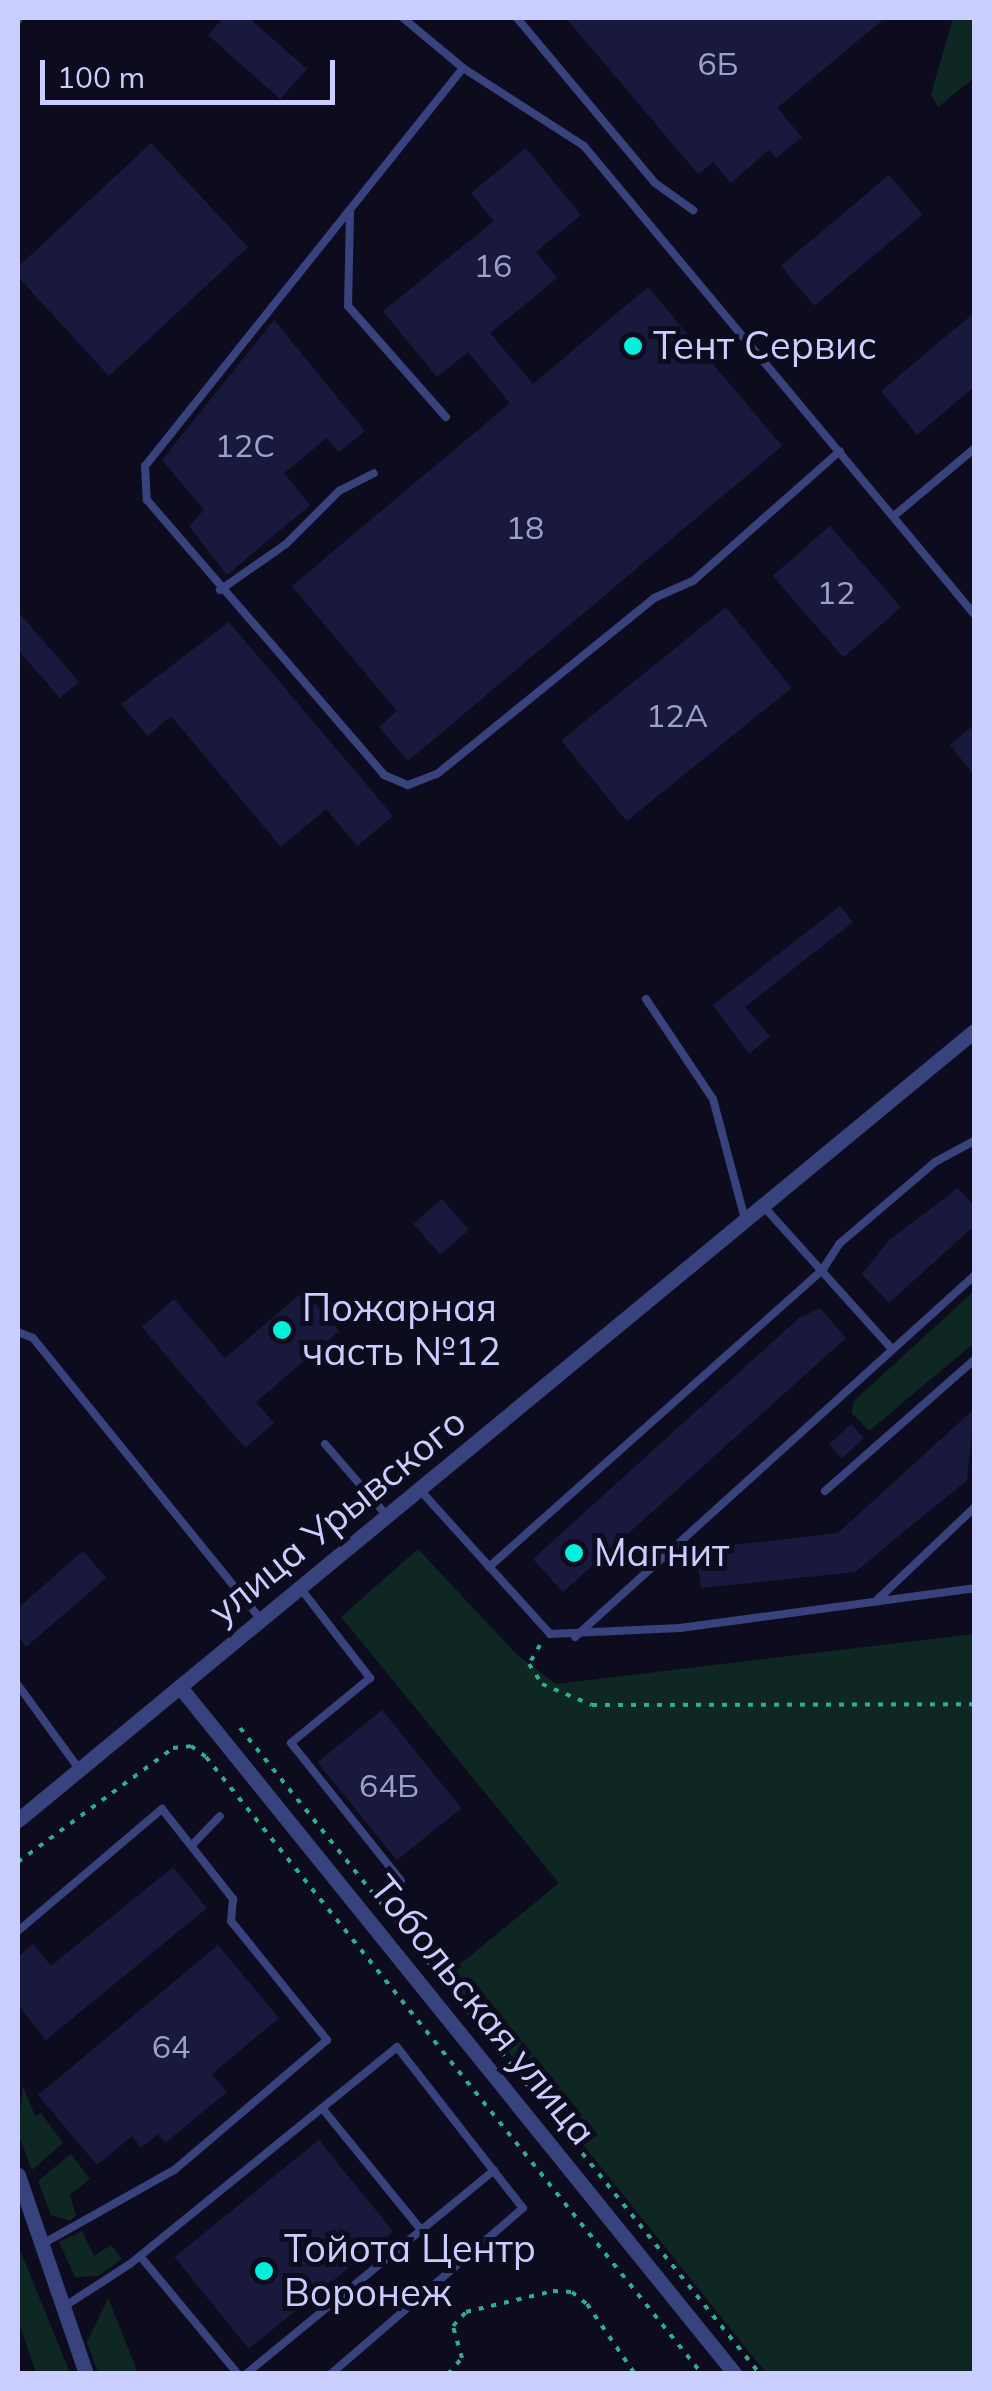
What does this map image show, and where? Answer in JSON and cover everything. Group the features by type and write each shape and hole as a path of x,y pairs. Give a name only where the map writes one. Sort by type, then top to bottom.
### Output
{"street":[{"name":"улица Урывского","path":"18,1820 747,1223 974,1030"},
{"name":"Тобольская улица","path":"180,1686 735,2374"},
{"path":"18,2175 86,2374"}],"lane":[{"path":"403,18 463,68 584,146 974,614"},
{"path":"517,18 655,183 693,210"},
{"path":"463,68 145,466 148,500 220,590 384,775 408,785 437,774 654,598 692,581 840,452"},
{"path":"350,213 348,306 446,418"},
{"path":"895,515 974,449"},
{"path":"220,590 286,544 340,491 374,473"},
{"path":"646,999 713,1099 747,1223"},
{"path":"489,1567 823,1269 839,1244 935,1162 974,1142"},
{"path":"764,1208 891,1348"},
{"path":"574,1636 974,1276"},
{"path":"18,1332 33,1338 262,1620"},
{"path":"825,1492 974,1360"},
{"path":"325,1444 388,1517"},
{"path":"420,1490 550,1634 574,1636 974,1588"},
{"path":"878,1600 974,1508"},
{"path":"301,1588 370,1678 291,1743 401,1880"},
{"path":"18,1685 80,1769"},
{"path":"18,1931 162,1809 233,1898 231,1920 327,2040 174,2170 44,2243"},
{"path":"192,1846 220,1816"},
{"path":"61,2308 140,2256 397,2047 523,2208 513,2222 331,2374"},
{"path":"322,2108 422,2231"},
{"path":"246,2374 494,2170"},
{"path":"140,2256 238,2374"}],"path":[{"path":"550,1634 529,1664 559,1697 592,1704 974,1704"},
{"path":"240,1728 760,2374"},
{"path":"18,1862 172,1748 191,1746 206,1757 702,2374"},
{"path":"448,2374 462,2358 453,2326 466,2312 553,2291 572,2292 587,2304 635,2374"}],"green space":[{"path":"953,18 974,18 974,78 938,107 931,94"},
{"path":"974,1291 974,1343 869,1431 852,1413 854,1401"},
{"path":"418,1549 516,1654 556,1684 974,1634 974,2373 766,2373 447,1975 559,1883 341,1617"},
{"path":"23,2086 35,2116 41,2113 63,2143 32,2170 18,2133"},
{"path":"71,2154 90,2179 70,2195 76,2215 70,2221 51,2215 38,2181"},
{"path":"82,2231 94,2256 111,2245 122,2259 98,2276 75,2277 59,2242"},
{"path":"18,2245 70,2373 36,2373 18,2320"},
{"path":"108,2298 138,2373 98,2373 87,2342"}],"building":[{"path":"223,18 249,18 307,69 280,99 208,35"},
{"path":"566,18 885,18 777,108 802,137 776,158 769,150 731,183 713,162 698,174"},
{"path":"151,143 248,247 109,376 18,277 18,267"},
{"path":"526,148 581,215 536,252 557,278 490,333 533,384 648,287 782,446 408,761 379,727 397,711 292,586 510,403 468,352 437,377 383,311 494,221 471,193"},
{"path":"889,175 922,215 814,305 781,266"},
{"path":"974,313 974,387 917,435 881,391"},
{"path":"274,320 365,431 339,452 327,438 284,473 310,505 227,575 189,526 204,510 162,460"},
{"path":"830,526 901,608 843,657 773,576"},
{"path":"726,607 791,688 627,821 561,740"},
{"path":"18,612 79,682 60,698 18,650"},
{"path":"229,622 393,816 357,846 326,809 281,847 171,716 148,736 121,704"},
{"path":"974,725 974,775 950,745"},
{"path":"840,906 853,922 745,1007 770,1036 749,1054 713,1005"},
{"path":"958,1188 974,1206 974,1226 889,1303 862,1274 889,1240"},
{"path":"442,1199 469,1230 440,1255 413,1224"},
{"path":"304,1291 339,1331 256,1402 274,1423 245,1448 142,1327 174,1299 225,1358"},
{"path":"820,1308 846,1338 563,1592 533,1559 799,1318"},
{"path":"974,1409 967,1480 855,1572 701,1588 698,1565 716,1557 715,1547 838,1533"},
{"path":"851,1424 864,1438 842,1458 829,1444"},
{"path":"83,1551 106,1578 26,1647 18,1637 18,1608"},
{"path":"382,1710 461,1808 397,1860 317,1762"},
{"path":"173,1867 207,1908 46,2040 18,2005 18,1957 33,1944 51,1966"},
{"path":"218,1945 279,2018 212,2074 227,2092 165,2143 158,2134 141,2148 132,2136 97,2165 38,2095"},
{"path":"319,2140 393,2232 249,2349 174,2257"}],"place":[{"name":"Тент Сервис","path":"633,346"},
{"name":"Пожарная часть №12","path":"282,1330"},
{"name":"Магнит","path":"574,1553"},
{"name":"Тойота Центр Воронеж","path":"264,2271"}]}
